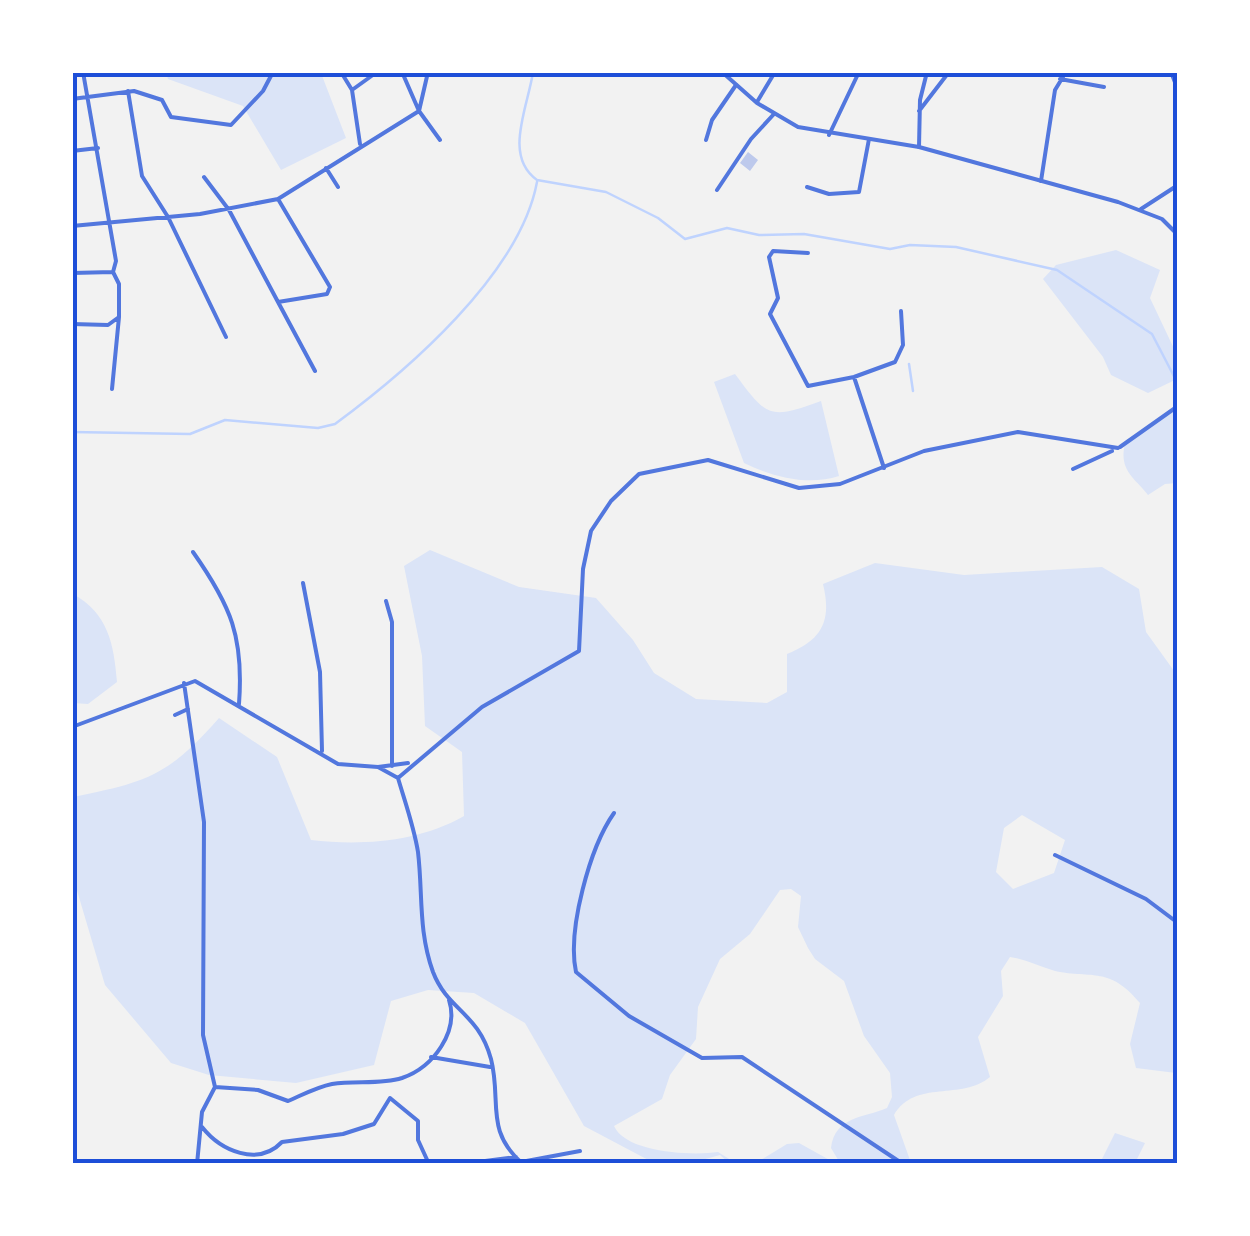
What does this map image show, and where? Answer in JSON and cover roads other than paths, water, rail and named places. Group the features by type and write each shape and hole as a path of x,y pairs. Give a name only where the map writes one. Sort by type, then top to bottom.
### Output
{"street":[{"path":"83,72 112,222 116,261 112,272"},
{"path":"72,99 128,91 156,96 170,117 231,125 263,91 273,72"},
{"path":"341,72 352,90 360,144"},
{"path":"352,90 378,72"},
{"path":"402,72 419,110 440,140"},
{"path":"72,226 230,210 278,198 419,110 428,72"},
{"path":"722,72 774,114 829,135 920,147 1041,180 1141,209 1162,219 1178,235"},
{"path":"757,102 776,72"},
{"path":"829,135 858,72"},
{"path":"920,147 920,111 927,72"},
{"path":"920,111 950,72"},
{"path":"1041,180 1044,144 1060,80 1066,72"},
{"path":"1171,72 1178,90"},
{"path":"1060,80 1104,87"},
{"path":"706,140 736,85"},
{"path":"128,91 142,176 168,217 226,337"},
{"path":"717,190 751,139 774,114"},
{"path":"807,187 829,194 859,192 869,139"},
{"path":"72,151 100,148"},
{"path":"326,168 338,187"},
{"path":"204,177 230,210 288,328 315,371"},
{"path":"1141,209 1178,185"},
{"path":"278,198 330,287 327,294 278,302"},
{"path":"808,253 770,253 778,303 770,314 805,384 854,378 899,358 901,311"},
{"path":"72,274 112,272"},
{"path":"112,272 119,284 112,389"},
{"path":"72,324 108,325 119,317"},
{"path":"854,378 884,468"},
{"path":"1073,470 1118,448 1178,406"},
{"path":"398,778 494,699 579,651 588,541 610,501 639,474 708,460 799,488 840,484 924,451 1018,432 1118,448"},
{"path":"194,552 234,619 241,673 239,704"},
{"path":"302,582 320,672 322,753"},
{"path":"386,600 392,622 392,766"},
{"path":"72,728 94,723 184,683 202,683 344,766 412,763"},
{"path":"184,683 204,822 203,1034 215,1088 202,1112 198,1164"},
{"path":"175,715 188,710"},
{"path":"378,767 398,778 418,850 419,922 433,970 448,998 482,1032 492,1067 501,1140 520,1161"},
{"path":"614,813 591,859 574,948 576,972 628,1016 702,1058 742,1057 903,1164"},
{"path":"1055,855 1146,899 1178,923"},
{"path":"215,1088 258,1090 288,1101 327,1085 403,1078 431,1057 453,1025 448,998"},
{"path":"431,1057 492,1067"},
{"path":"202,1127 238,1154 258,1156 274,1151 282,1142 344,1134 374,1124 390,1098 418,1120 418,1140 429,1164"},
{"path":"462,1164 520,1161 580,1151"}],"waterway":[{"path":"533,72 519,145 527,170 537,180 606,192 658,218 685,239 727,228 759,235 804,234 890,249 910,245 956,247 1057,270 1152,334 1178,384"},
{"path":"72,432 190,434 225,420 318,428 335,424 395,377 457,318 485,285 526,217 537,182"},
{"path":"909,364 913,391"}]}
